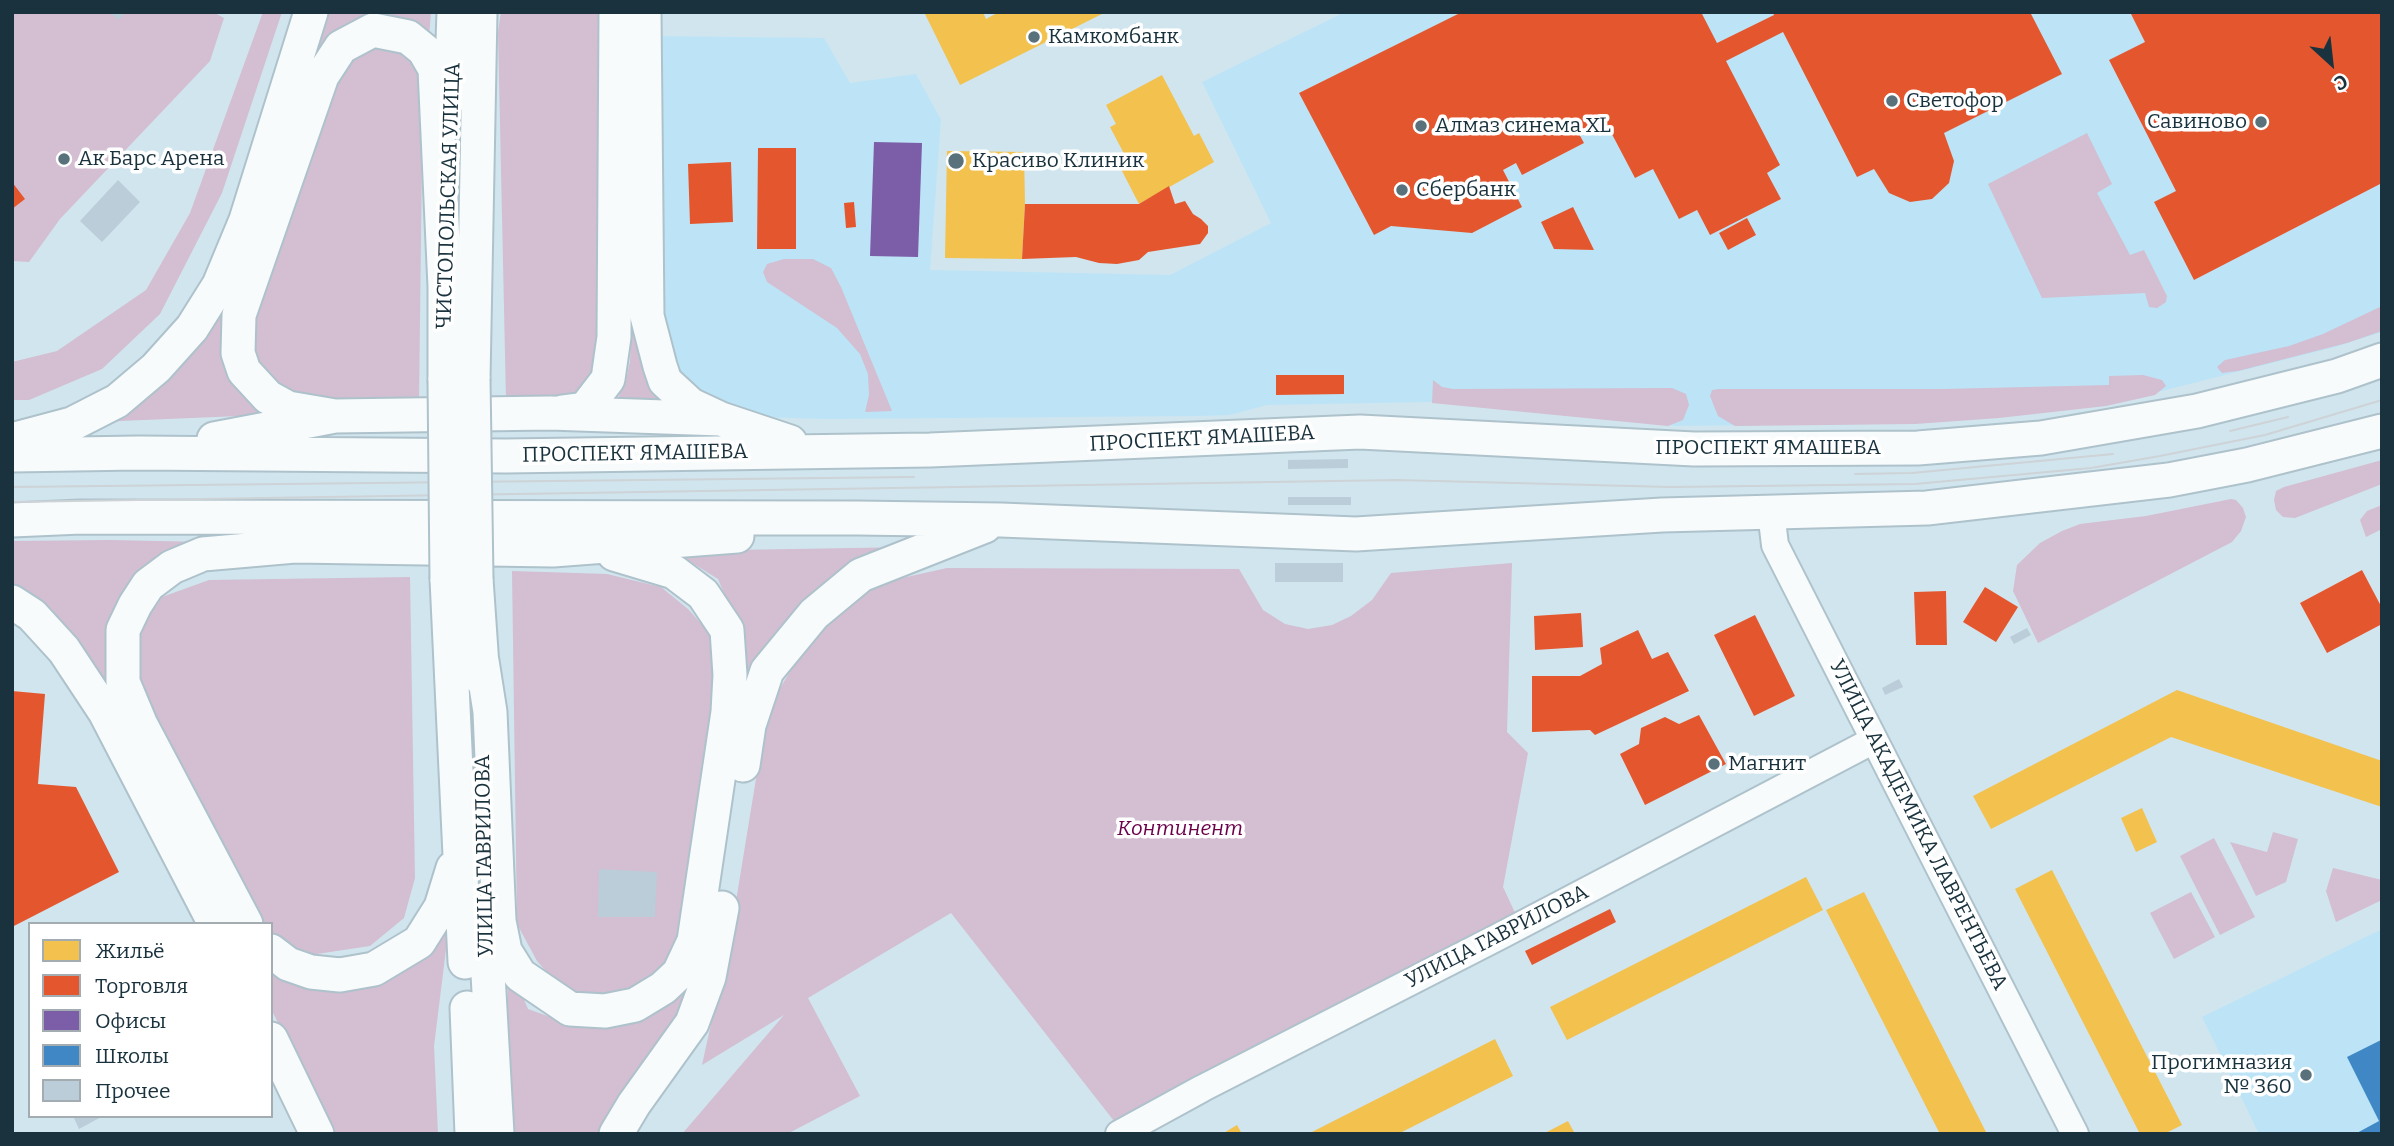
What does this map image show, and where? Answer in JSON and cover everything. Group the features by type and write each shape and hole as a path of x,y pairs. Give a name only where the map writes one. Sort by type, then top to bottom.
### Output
{"main road":[{"path":"12,440 72,424 117,401 156,368 192,328 219,285 246,220 311,12"},
{"path":"550,414 585,409 608,379 614,337 616,12"},
{"path":"644,12 647,316 665,381 691,405 720,419 816,450"},
{"name":"ЧИСТОПОЛЬСКАЯ УЛИЦА","path":"459,379 445,287 474,17"},
{"name":"ЧИСТОПОЛЬСКАЯ УЛИЦА","path":"459,379 474,17"},
{"path":"335,416 288,408 268,397 244,371 238,353 239,315 322,76 341,47 373,30 408,37 424,50 435,69 445,287"},
{"name":"ПРОСПЕКТ ЯМАШЕВА","path":"12,455 138,453 506,456 1001,448 1360,432 1694,449 1918,449 2040,438 2171,416 2337,376 2382,360"},
{"path":"459,379 462,579"},
{"path":"138,453 335,416 550,414 720,419"},
{"path":"12,520 81,517 857,518 1001,520 1356,534 1662,514 1927,508 2169,480 2247,465 2382,431"},
{"path":"81,517 295,546"},
{"path":"245,922 141,725 122,682 123,630 148,585 172,567 203,554 295,546 553,550 716,539 857,518"},
{"path":"616,1134 692,1023 709,977 718,938 749,725 767,671 814,614 861,575 1001,520"},
{"path":"482,661 490,712 499,921 505,951 520,975 570,1009 605,1011 635,1005 663,988 679,973 694,942 728,712 730,675 727,630 703,594 674,572 592,548"},
{"name":"УЛИЦА ГАВРИЛОВА","path":"462,579 482,661 485,933 497,1134"},
{"name":"УЛИЦА ГАВРИЛОВА","path":"462,579 459,849 472,1134"},
{"path":"12,603 32,615 64,650 105,712 214,922"},
{"path":"273,953 288,964 311,972 340,975 374,970 419,942 441,906 459,849"},
{"path":"452,1134 451,1082 467,1009"},
{"path":"273,1043 317,1134"}],"street":[{"name":"УЛИЦА АКАДЕМИКА ЛАВРЕНТЬЕВА","path":"1771,512 1775,545 2075,1134"},
{"name":"УЛИЦА ГАВРИЛОВА","path":"1119,1134 1874,740"}],"shaded area":[{"path":"1345,12 2382,12 2382,332 2335,347 2154,393 1915,423 1677,426 1429,402 1267,405 1230,415 1198,416 827,419 758,417 703,404 661,350 652,36 824,38 850,83 916,74 941,120 930,270 1170,275 1271,223 1202,82"},
{"name":"Прогимназия № 360","path":"2382,929 2382,1134 2259,1134 2202,1017"}],"green space":[{"name":"Ак Барс Арена","path":"12,12 213,12 224,18 210,61 60,219 29,262 12,261"},
{"path":"263,12 282,12 222,193 160,314 102,369 29,400 12,400 12,362 57,351 146,290 190,213"},
{"path":"326,12 431,12 429,38 407,27 302,90"},
{"path":"501,12 610,12 601,369 574,398 506,400 498,32"},
{"path":"380,45 400,46 423,76 419,401 296,400 249,357 249,320 339,77 357,55"},
{"path":"2087,133 2112,184 2097,193 2130,255 2144,250 2167,296 2166,302 2157,308 2149,307 2145,293 2042,298 1988,184"},
{"path":"784,259 813,259 831,268 892,411 865,412 869,395 868,374 860,354 837,328 767,282 763,272 767,264"},
{"path":"242,261 234,382 252,406 263,415 96,422"},
{"path":"2382,306 2382,331 2347,343 2238,371 2222,373 2217,367 2225,360 2289,346 2323,334"},
{"path":"632,323 670,409 607,410 618,398 626,381"},
{"path":"2143,375 2162,380 2166,386 2155,395 2106,406 1915,424 1735,426 1718,416 1710,396 1712,390 1719,389 1943,389 2109,385 2109,376"},
{"path":"1433,380 1442,387 1453,389 1672,388 1686,394 1689,405 1683,420 1668,426 1432,403"},
{"path":"2382,460 2382,484 2295,518 2283,517 2276,510 2276,491 2284,487"},
{"path":"2236,500 2243,508 2246,517 2241,531 2232,542 2038,643 2013,591 2017,565 2040,543 2080,524 2146,516"},
{"path":"2382,505 2382,529 2366,537 2360,520 2367,511"},
{"path":"12,541 207,542 114,619 106,652 107,678 118,711 12,590"},
{"path":"913,547 750,693 701,972 681,1027 600,1134 514,1134 507,1057 508,962 528,1009 581,1028 622,1021 671,998 738,627 718,579 673,551"},
{"name":"Континент","path":"1512,563 1507,732 1528,753 1503,887 1517,917 1114,1121 951,913 808,998 860,1096 787,1134 682,1134 784,1015 702,1065 730,938 762,742 776,695 815,630 875,584 947,568 1239,569 1263,610 1285,624 1308,629 1332,625 1351,616 1372,600 1391,573"},
{"path":"512,571 607,574 661,587 688,609 714,638 717,684 675,955 629,997 594,1001 564,992 537,961 517,924"},
{"path":"410,577 415,878 404,918 370,946 310,955 273,943 273,922 255,922 129,677 138,631 162,597 209,580"},
{"path":"2273,832 2298,839 2286,882 2256,896 2230,842 2267,852"},
{"path":"2214,838 2255,917 2220,935 2180,856"},
{"path":"2333,868 2382,880 2382,900 2336,922 2326,891"},
{"path":"2191,892 2215,937 2174,959 2150,913"},
{"path":"449,925 434,1046 438,1134 335,1134 273,1013 273,968 301,981"}],"building: Жильё":[{"path":"924,12 983,12 986,19 999,12 1106,12 960,85"},
{"path":"1162,75 1194,136 1199,133 1214,162 1139,204 1121,169 1130,165 1110,127 1116,124 1106,105"},
{"path":"947,151 1024,152 1022,259 945,258"},
{"path":"2177,690 2382,761 2382,807 2171,737 1991,829 1973,796"},
{"path":"2142,808 2157,842 2136,852 2121,818"},
{"path":"2052,870 2182,1125 2164,1134 2140,1134 2015,889"},
{"path":"1806,877 1823,910 1567,1040 1550,1007"},
{"path":"1864,892 1987,1134 1940,1134 1826,910"},
{"path":"1495,1039 1513,1076 1398,1134 1308,1134"},
{"path":"1568,1121 1575,1134 1543,1134"},
{"path":"1237,1125 1242,1134 1222,1134"}],"building: Торговля":[{"path":"1462,12 1701,12 1717,43 1774,15 1773,12 2030,12 2062,74 1944,133 1954,161 1949,183 1932,199 1910,202 1889,193 1874,169 1857,177 1783,32 1726,61 1780,165 1767,173 1781,199 1710,235 1697,210 1679,219 1653,169 1635,178 1604,119 1578,132 1584,143 1522,175 1516,163 1503,170 1522,207 1472,233 1391,226 1374,235 1299,93"},
{"name":"Савиново","path":"2130,12 2382,12 2382,183 2194,280 2154,202 2176,191 2109,60 2145,42"},
{"path":"758,148 796,148 796,249 757,249"},
{"path":"731,162 733,222 690,224 688,164"},
{"path":"12,182 25,199 12,209"},
{"path":"1169,186 1175,204 1185,201 1193,214 1208,226 1208,233 1200,244 1148,252 1139,260 1117,264 1076,257 1022,259 1025,204 1139,204"},
{"path":"854,202 856,227 846,228 844,203"},
{"path":"1573,207 1594,250 1554,249 1541,222"},
{"path":"1747,218 1756,235 1728,250 1719,233"},
{"path":"1276,375 1344,375 1344,394 1276,395"},
{"path":"2362,570 2382,608 2382,624 2327,653 2300,603"},
{"path":"1985,587 2018,607 1996,642 1963,622"},
{"path":"1946,591 1947,645 1916,645 1914,592"},
{"path":"1581,613 1583,647 1535,650 1534,616"},
{"path":"1755,615 1795,696 1754,716 1714,635"},
{"path":"1638,630 1652,659 1668,652 1689,691 1595,735 1590,730 1532,732 1532,676 1580,676 1602,664 1600,648"},
{"path":"12,691 45,694 38,784 76,787 119,872 12,927"},
{"path":"1699,715 1726,764 1645,805 1620,754 1639,744 1641,728 1665,717 1679,724"},
{"path":"1610,909 1616,922 1532,965 1525,951"}],"building: Офисы":[{"path":"874,142 922,143 918,257 870,256"}],"building: Школы":[{"path":"2381,1040 2382,1134 2355,1134 2379,1121 2347,1057"}],"building: Прочее":[{"path":"109,12 125,12 119,20"},
{"path":"118,180 140,202 102,242 80,221"},
{"path":"1348,459 1348,468 1288,469 1288,460"},
{"path":"1288,497 1351,497 1351,505 1288,505"},
{"path":"1275,563 1343,563 1343,582 1275,582"},
{"path":"2027,628 2031,635 2014,644 2010,637"},
{"path":"1899,679 1903,687 1885,695 1882,688"},
{"path":"599,869 657,872 655,917 598,917"},
{"path":"74,1118 99,1118 79,1129"}],"tram line":[{"path":"12,502 1397,480 1670,487 1915,484 2091,468 2160,456 2265,435 2382,400"},
{"path":"2230,431 2288,417"},
{"path":"1855,474 1912,473 2113,454"},
{"path":"12,487 914,477"}],"place":[{"name":"Камкомбанк","path":"1034,37"},
{"name":"Светофор","path":"1892,101"},
{"name":"Савиново","path":"2261,122"},
{"name":"Алмаз синема XL","path":"1421,126"},
{"name":"Ак Барс Арена","path":"64,159"},
{"name":"Красиво Клиник","path":"956,161"},
{"name":"Сбербанк","path":"1402,190"},
{"name":"Магнит","path":"1714,764"},
{"name":"Прогимназия № 360","path":"2306,1075"}]}
